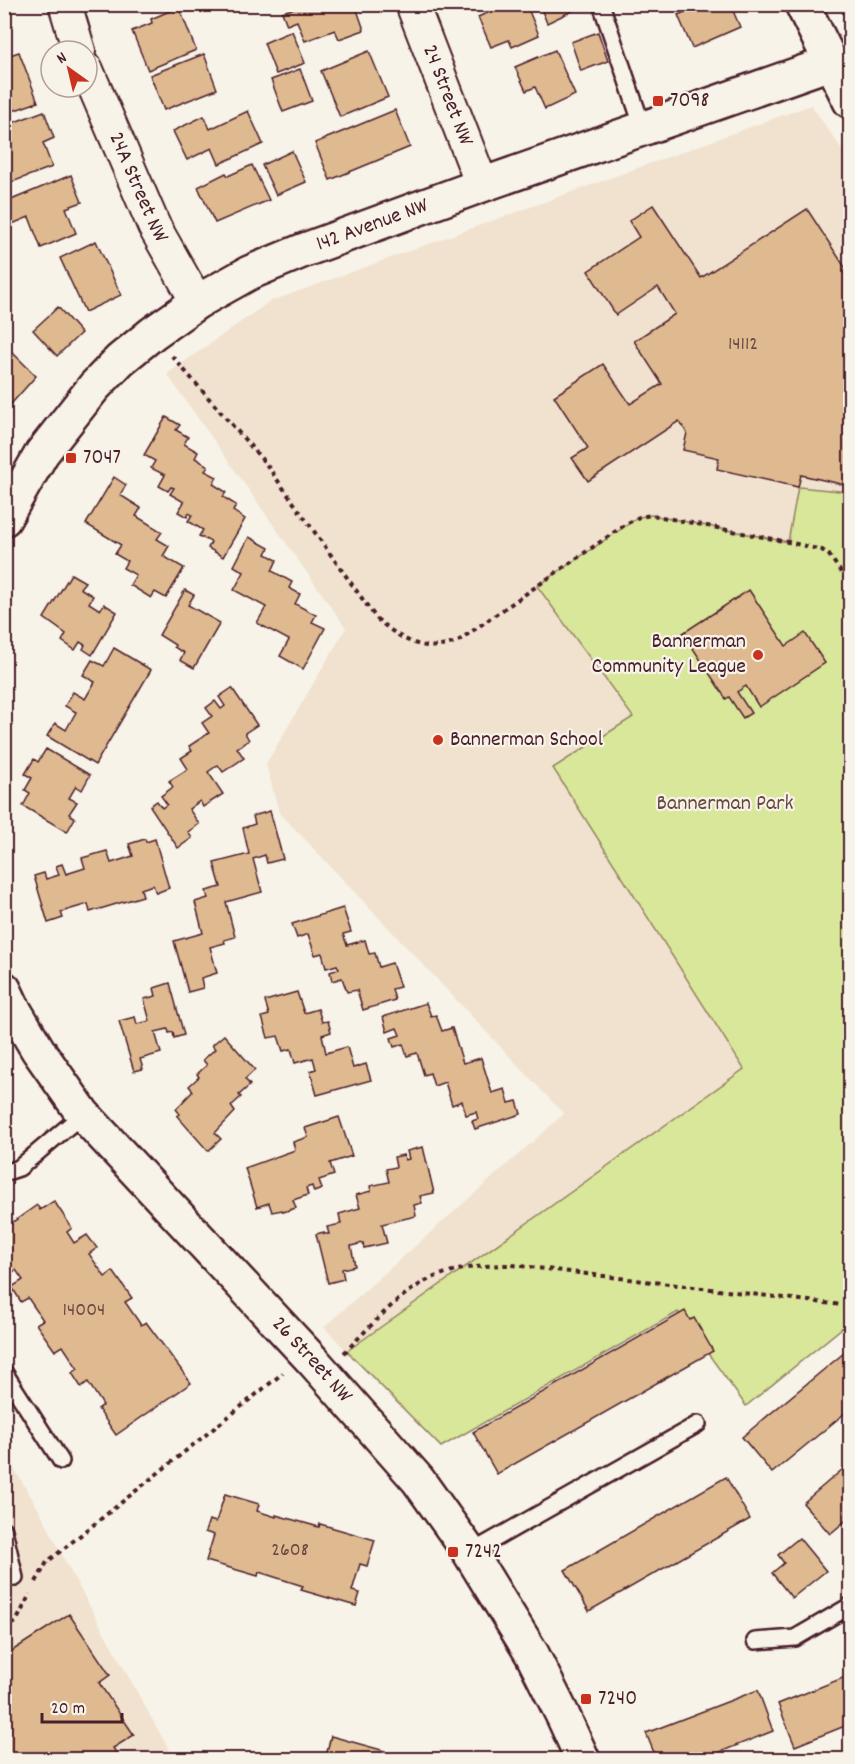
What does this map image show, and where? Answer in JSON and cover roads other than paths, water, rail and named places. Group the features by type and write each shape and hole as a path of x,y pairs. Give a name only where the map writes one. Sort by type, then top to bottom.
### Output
{"street":[{"path":"65,4 75,39"},
{"name":"24 Street NW","path":"412,4 482,185"},
{"path":"802,4 850,101"},
{"name":"142 Avenue NW","path":"4,519 42,453 94,387 120,360 197,302 249,273 291,255 482,185 830,63"},
{"name":"24A Street NW","path":"99,98 154,226 197,302"},
{"name":"26 Street NW","path":"4,989 38,1050 83,1114 314,1362 418,1480 470,1553 532,1654 583,1760"}],"lane":[{"path":"601,4 643,128"},
{"path":"4,1173 19,1168 83,1114"},
{"path":"4,1372 61,1461"},
{"path":"470,1553 698,1424"},
{"path":"4,1530 15,1578"},
{"path":"755,1641 795,1638 850,1606"}],"place":[{"name":"7098","path":"658,101"},
{"name":"7047","path":"71,458"},
{"name":"Bannerman Community League","path":"758,655"},
{"name":"Bannerman School","path":"438,740"},
{"name":"7242","path":"453,1552"},
{"name":"7240","path":"586,1699"}],"park label":[{"name":"Bannerman Park","path":"725,804"}]}
